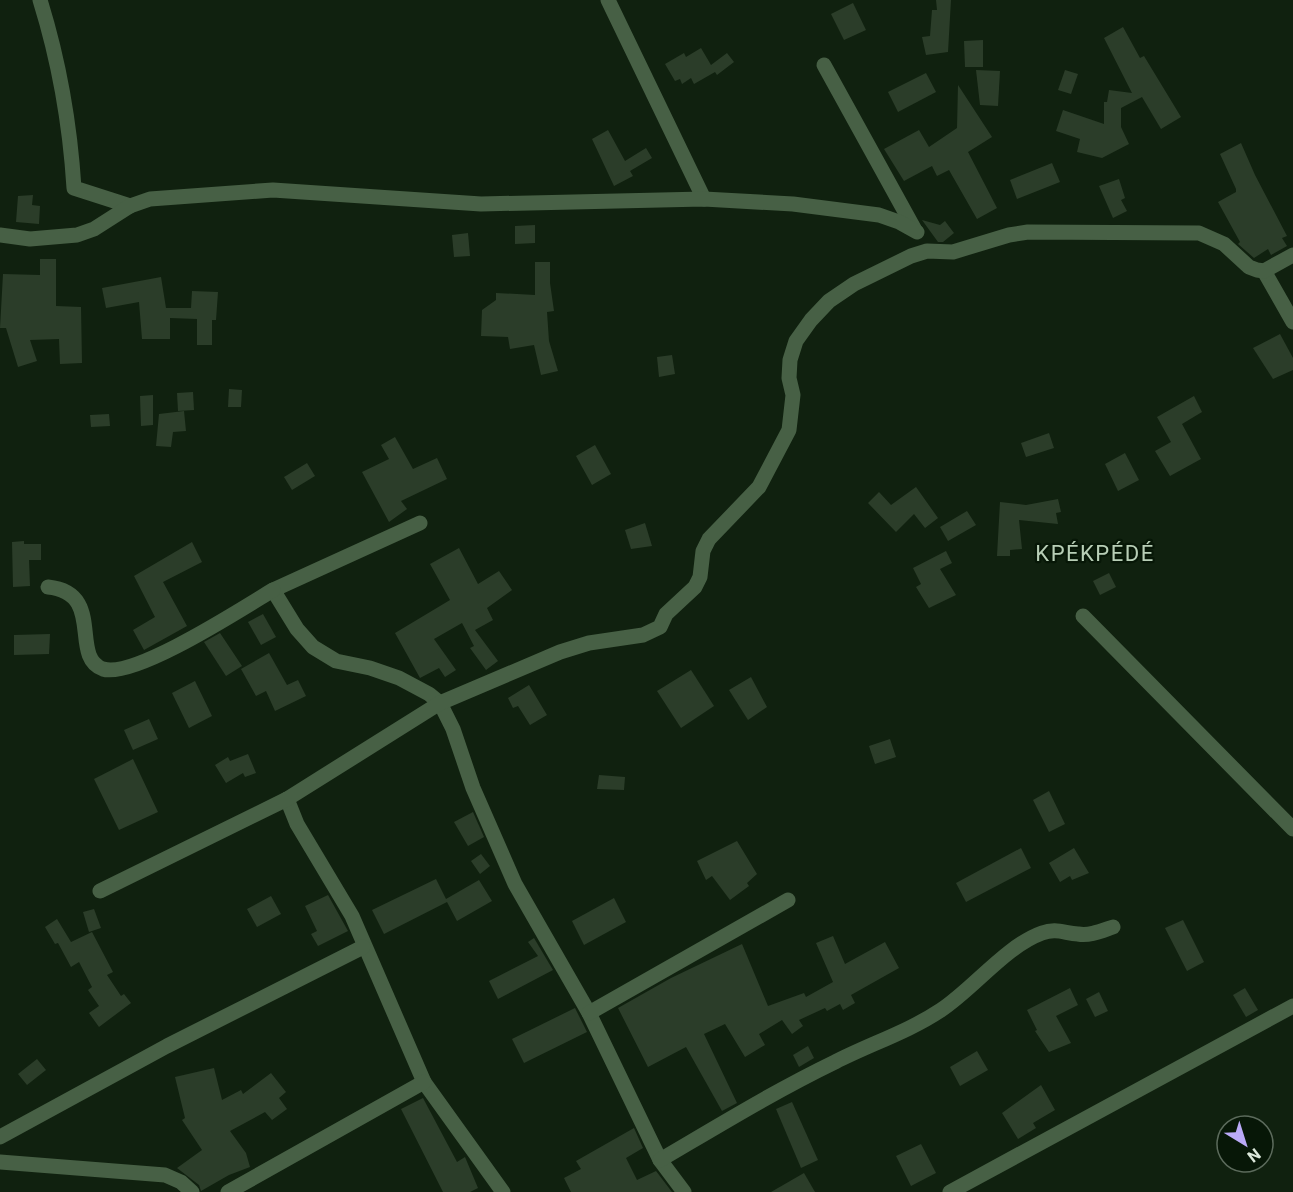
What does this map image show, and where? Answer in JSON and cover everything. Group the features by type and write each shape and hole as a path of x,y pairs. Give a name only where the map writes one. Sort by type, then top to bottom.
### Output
{"street":[{"path":"40,0 50,33 70,136 74,188 130,206"},
{"path":"608,0 704,199"},
{"path":"824,65 927,251"},
{"path":"0,235 30,239 77,235 94,229 130,206 150,199 273,190 482,204 704,199 856,210 899,222 917,232"},
{"path":"100,891 287,799 440,703 560,652 589,644 643,635 660,627 666,614 695,587 709,539 759,487 789,430 793,395 789,360 796,341 829,301 854,284 911,256 927,251 953,252 1009,235 1028,232 1199,233 1224,243 1249,267 1264,271 1293,255"},
{"path":"1264,271 1293,322"},
{"path":"48,586 60,588 77,601 87,630 88,655 93,663 103,669 116,670 161,653 216,625 273,590 420,523"},
{"path":"273,590 297,629 314,647 336,661 370,668 399,678 429,694 440,703 453,729 473,788 515,884 589,1013 660,1160 684,1192"},
{"path":"1083,616 1293,829"},
{"path":"287,799 297,824 352,916 363,947 424,1082 503,1192"},
{"path":"589,1013 788,900"},
{"path":"660,1160 765,1098 836,1061 911,1028 941,1010 1021,944 1041,933 1056,929 1077,934 1094,934 1113,927"},
{"path":"0,1137 167,1046 363,947"},
{"path":"950,1192 1293,1006"},
{"path":"228,1192 424,1082"},
{"path":"0,1162 87,1171 137,1171 165,1174 181,1182 192,1192"}],"building":[{"path":"936,0 951,0 948,52 926,55 922,37 930,36 932,10 937,10"},
{"path":"853,3 866,30 844,40 831,14"},
{"path":"1123,27 1140,58 1144,56 1181,117 1161,129 1142,97 1121,108 1121,127 1129,144 1102,158 1077,152 1080,139 1056,131 1063,110 1104,124 1104,102 1107,102 1109,90 1132,93 1104,38"},
{"path":"983,40 983,67 965,67 964,41"},
{"path":"701,48 711,65 727,53 734,62 717,75 715,72 694,84 691,78 682,84 680,79 675,81 665,64 684,53 686,57"},
{"path":"976,70 1000,71 998,106 980,105"},
{"path":"1065,70 1078,74 1071,94 1058,90"},
{"path":"926,73 936,92 898,112 888,92"},
{"path":"958,85 992,137 968,152 997,208 977,219 949,170 937,176 932,166 904,181 884,149 919,130 929,147 957,128"},
{"path":"608,130 625,161 646,148 652,158 630,171 633,176 614,186 592,139"},
{"path":"1241,143 1287,236 1282,238 1287,246 1271,255 1268,249 1254,258 1238,244 1240,242 1218,202 1236,192 1220,154"},
{"path":"1052,163 1060,182 1017,199 1010,180"},
{"path":"1119,179 1125,198 1121,200 1127,211 1113,218 1099,186"},
{"path":"33,195 32,205 40,206 39,224 16,222 18,196"},
{"path":"922,220 940,225 945,221 954,233 943,242 938,242"},
{"path":"535,225 535,243 515,244 515,226"},
{"path":"468,233 470,256 454,257 452,235"},
{"path":"40,259 56,259 56,306 81,307 82,363 60,364 59,339 30,340 37,361 18,367 6,328 0,328 3,274 40,275"},
{"path":"535,262 550,262 554,311 547,312 549,341 558,371 541,375 534,345 510,349 508,337 481,336 482,310 496,300 496,293 535,295"},
{"path":"161,277 166,308 191,308 192,291 218,292 216,320 212,320 212,345 197,345 197,319 170,318 170,339 142,339 139,302 106,308 102,288"},
{"path":"1280,334 1293,358 1293,370 1273,379 1253,348"},
{"path":"672,355 675,374 659,377 657,357"},
{"path":"229,389 242,390 241,407 228,407"},
{"path":"193,392 194,410 178,411 177,393"},
{"path":"153,395 153,425 141,426 140,396"},
{"path":"1194,396 1202,412 1182,424 1201,459 1170,476 1155,451 1171,442 1157,417"},
{"path":"184,411 186,431 173,432 171,447 156,446 159,414"},
{"path":"109,414 110,426 91,427 90,415"},
{"path":"1049,433 1054,448 1026,457 1021,443"},
{"path":"395,437 413,469 437,458 447,479 401,501 407,509 389,522 362,472 389,459 381,445"},
{"path":"595,445 611,474 592,485 576,456"},
{"path":"1125,453 1139,480 1118,491 1105,464"},
{"path":"307,463 315,476 292,490 284,477"},
{"path":"916,487 938,518 925,528 914,514 896,532 868,503 879,492 891,505"},
{"path":"1058,499 1061,512 1056,513 1058,524 1019,520 1022,549 1010,550 1010,556 997,556 1000,502 1026,505"},
{"path":"967,511 976,525 948,541 940,527"},
{"path":"645,523 652,546 631,549 625,530"},
{"path":"24,541 24,544 41,544 41,560 29,560 30,586 13,587 12,542"},
{"path":"192,542 202,562 163,582 187,626 144,650 133,630 155,617 134,576"},
{"path":"459,548 478,584 499,571 512,590 487,608 493,620 475,630 498,661 486,670 470,648 474,646 462,623 434,639 456,670 445,677 439,668 420,678 395,633 450,600 430,564"},
{"path":"946,551 952,563 940,569 956,595 929,608 916,587 921,584 913,568"},
{"path":"1109,573 1116,587 1100,595 1093,581"},
{"path":"263,614 276,637 261,645 248,622"},
{"path":"220,633 242,666 226,676 204,642"},
{"path":"50,634 49,654 14,655 14,635"},
{"path":"269,653 287,685 298,680 306,696 275,711 266,691 256,696 241,669"},
{"path":"691,670 714,706 681,728 657,691"},
{"path":"751,677 767,707 748,720 729,690"},
{"path":"195,681 212,716 189,728 172,693"},
{"path":"529,685 547,715 530,725 518,706 513,708 508,698"},
{"path":"149,719 158,739 133,750 124,730"},
{"path":"890,739 896,757 875,764 869,746"},
{"path":"248,754 256,773 245,777 243,773 226,783 215,765 228,757 230,761"},
{"path":"133,759 158,812 119,830 94,779"},
{"path":"599,775 625,777 624,790 597,789"},
{"path":"1049,791 1065,824 1049,832 1033,800"},
{"path":"473,812 484,837 468,846 454,822"},
{"path":"737,841 757,874 747,883 749,886 730,900 712,876 706,880 697,861"},
{"path":"1021,848 1031,868 966,902 956,883"},
{"path":"1074,848 1089,873 1072,880 1070,876 1060,882 1049,863"},
{"path":"481,854 490,866 480,874 471,861"},
{"path":"436,879 446,899 479,880 492,901 457,921 447,902 384,934 372,910"},
{"path":"328,895 348,931 318,946 311,934 317,931 305,906"},
{"path":"271,896 281,914 257,927 247,909"},
{"path":"614,898 626,922 584,945 572,921"},
{"path":"94,909 101,928 89,932 83,912"},
{"path":"57,919 71,942 92,932 113,972 107,975 121,996 124,994 131,1003 99,1027 89,1013 99,1006 88,990 92,987 79,962 71,967 58,943 55,944 45,927"},
{"path":"1183,920 1204,962 1187,971 1165,928"},
{"path":"833,936 845,964 885,942 899,968 851,995 855,1003 843,1010 840,1004 799,1020 803,1026 792,1034 782,1020 759,1034 765,1045 745,1057 725,1024 704,1034 737,1103 722,1111 686,1047 648,1067 618,1008 671,978 742,944 768,1006 804,993 806,997 833,982 816,943"},
{"path":"534,938 553,970 498,999 489,981 538,956 528,942"},
{"path":"1070,988 1078,1005 1056,1016 1071,1043 1049,1052 1035,1031 1037,1030 1027,1010"},
{"path":"1245,988 1258,1010 1246,1017 1233,995"},
{"path":"1099,992 1108,1011 1095,1017 1086,999"},
{"path":"575,1008 587,1032 524,1063 512,1039"},
{"path":"808,1046 814,1058 799,1067 793,1055"},
{"path":"977,1051 988,1070 960,1086 950,1067"},
{"path":"37,1059 46,1070 27,1085 18,1074"},
{"path":"214,1068 222,1100 241,1090 243,1094 271,1073 286,1092 279,1098 287,1109 272,1120 265,1112 230,1131 246,1153 250,1167 229,1175 201,1191 199,1185 177,1168 202,1150 182,1120 185,1118 175,1077"},
{"path":"1041,1085 1055,1110 1033,1123 1036,1128 1018,1139 1002,1113"},
{"path":"423,1098 457,1162 465,1157 478,1188 470,1192 443,1192 401,1109"},
{"path":"792,1102 818,1160 801,1168 776,1109"},
{"path":"634,1128 643,1148 626,1158 637,1180 656,1171 672,1192 571,1192 564,1178 581,1169 576,1161"},
{"path":"921,1144 936,1173 911,1186 896,1156"},
{"path":"804,1173 815,1192 771,1192"}],"district":[{"name":"KPÉKPÉDÉ","path":"1095,553"}]}
